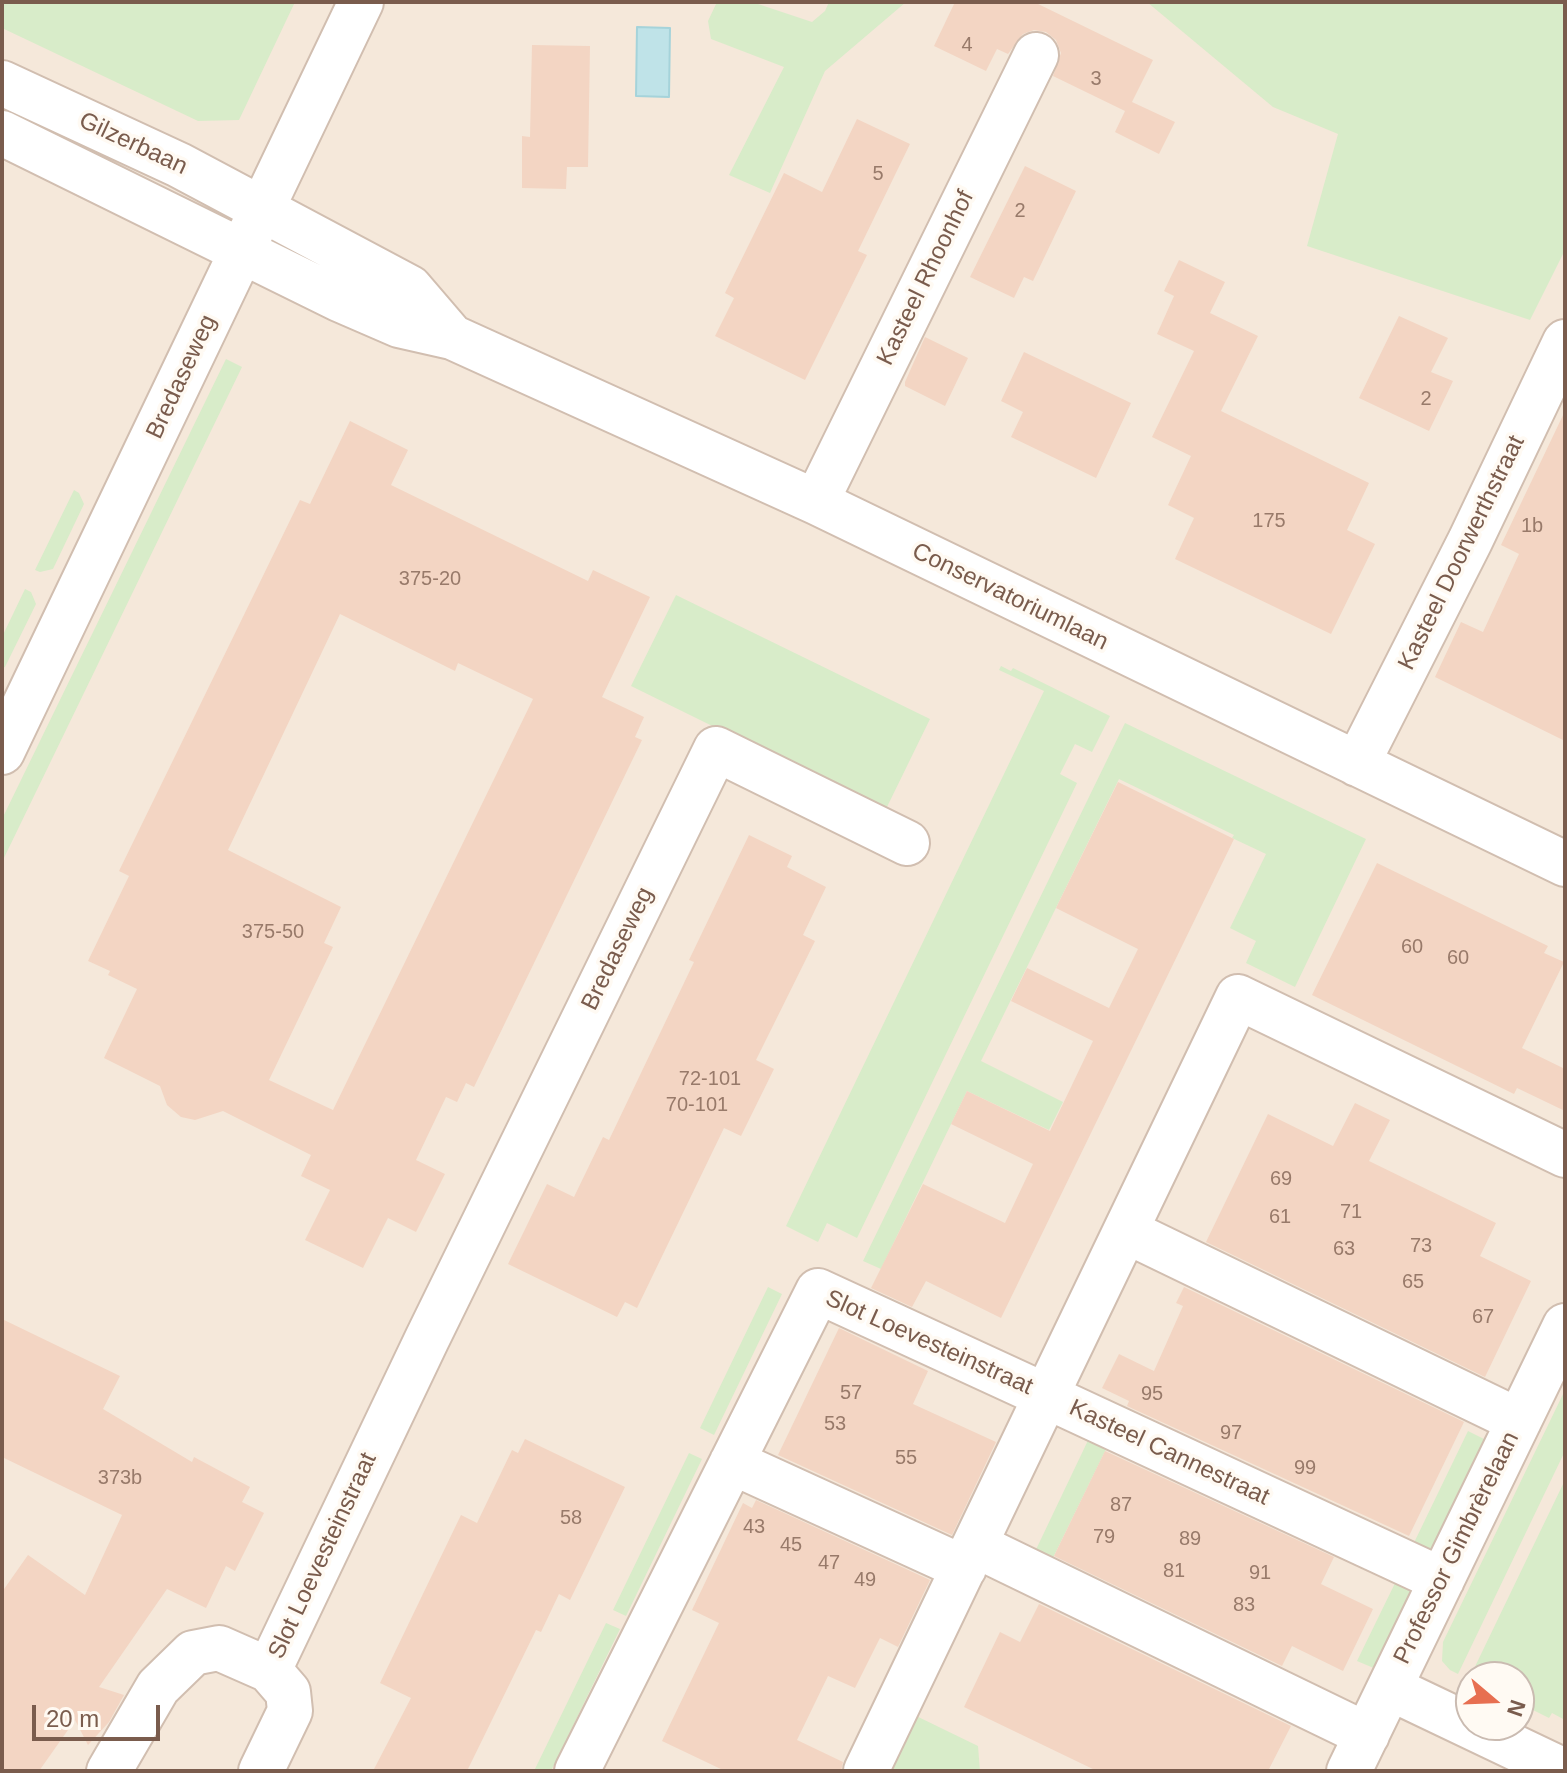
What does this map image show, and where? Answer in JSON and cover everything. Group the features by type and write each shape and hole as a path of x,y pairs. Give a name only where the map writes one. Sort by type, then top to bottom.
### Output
{"street":[{"name":"Bredaseweg","path":"2,752 361,2"},
{"name":"Kasteel Rhoonhof","path":"816,502 1036,55"},
{"name":"Gilzerbaan","path":"2,83 179,165 262,209"},
{"name":"Gilzerbaan","path":"2,133 242,251"},
{"name":"Conservatoriumlaan","path":"262,209 410,288 452,337"},
{"name":"Conservatoriumlaan","path":"242,251 399,325 452,337 816,502 1565,864"},
{"name":"Kasteel Doorwerthstraat","path":"1357,764 1470,541 1565,342"},
{"name":"Bredaseweg","path":"427,1339 716,749 907,843"},
{"name":"Slot Loevesteinstraat","path":"577,1771 818,1291 1046,1396 1238,997 1565,1155"},
{"path":"1126,1231 1519,1421"},
{"name":"Professor Gimbrèrelaan","path":"1358,1753 1564,1332"},
{"name":"Slot Loevesteinstraat","path":"261,1771 290,1711 288,1692 269,1670 427,1339"},
{"name":"Kasteel Cannestraat","path":"866,1771 1046,1396 1442,1580"},
{"path":"732,1462 969,1556 1358,1753"},
{"path":"109,1771 158,1687 193,1653 219,1648 269,1670"},
{"path":"1390,1688 1564,1771"}],"shaded area":[{"path":"2,2 1565,2 1565,1771 2,1771"}],"green space":[{"path":"2,2 295,2 239,120 198,121 2,28"},
{"path":"717,2 752,2 812,22 825,11 829,2 906,2 825,71 770,193 729,175 784,67 711,39 708,21"},
{"path":"1147,2 1565,2 1565,250 1530,320 1307,246 1338,134 1273,107"},
{"path":"226,359 242,367 2,862 2,819"},
{"path":"74,490 84,504 53,569 35,570"},
{"path":"25,589 31,592 36,604 2,668 2,637"},
{"path":"676,595 930,719 885,811 631,686"},
{"path":"1001,666 1011,671 1013,668 1110,716 1092,752 1075,744 1060,774 1077,783 857,1238 827,1223 818,1242 786,1226 1044,691 999,670"},
{"path":"1125,723 1366,839 1295,987 1246,963 1256,941 1230,928 1266,854 1119,779 981,1061 1063,1102 1049,1130 967,1091 881,1269 863,1261"},
{"path":"768,1287 782,1294 714,1435 700,1428"},
{"path":"1565,1390 1565,1451 1464,1661 1455,1661 1455,1672 1442,1661 1443,1642"},
{"path":"1468,1431 1486,1440 1429,1560 1410,1551"},
{"path":"1092,1432 1110,1441 1048,1568 1031,1560"},
{"path":"689,1453 702,1459 626,1616 613,1610"},
{"path":"1565,1480 1565,1720 1552,1713 1549,1718 1535,1711 1535,1661 1478,1661"},
{"path":"1399,1575 1417,1584 1376,1669 1357,1661"},
{"path":"606,1623 620,1629 551,1771 534,1771"},
{"path":"906,1711 978,1746 980,1771 877,1771"}],"water":[{"path":"637,27 670,28 669,97 636,96"}],"building":[{"path":"955,2 1034,2 1153,60 1132,102 1175,122 1159,154 1115,132 1125,111 1053,76 1061,53 1056,40 1046,32 1034,30 1023,34 1008,54 997,49 986,71 934,46"},
{"path":"532,45 590,46 588,167 567,167 566,189 522,188 522,136 530,137"},
{"path":"857,119 910,144 858,251 867,255 805,380 715,336 734,298 725,293 784,173 822,192"},
{"path":"1025,166 1076,191 1033,281 1024,277 1014,298 970,277"},
{"path":"1179,260 1225,282 1210,313 1258,336 1221,411 1369,483 1347,530 1375,544 1331,634 1175,559 1194,518 1168,505 1191,456 1152,437 1194,351 1157,334 1174,296 1164,291"},
{"path":"1399,316 1448,338 1431,372 1453,381 1429,431 1359,398"},
{"path":"925,337 968,358 945,406 905,386"},
{"path":"1024,352 1131,403 1096,478 1011,437 1023,412 1001,401"},
{"path":"1565,411 1565,741 1435,677 1461,622 1483,632 1519,554 1501,545"},
{"path":"350,421 408,450 391,485 588,581 593,570 650,597 602,697 644,717 635,737 642,740 474,1087 466,1083 457,1102 446,1097 416,1160 445,1174 416,1232 388,1218 363,1268 305,1240 330,1190 301,1176 311,1155 223,1111 195,1120 181,1117 167,1105 160,1086 104,1058 137,989 88,961 129,876 119,871 300,500 310,504","holes":["340,614 455,671 458,663 533,699 333,1110 269,1080 333,947 324,943 341,907 228,850"]},
{"path":"1118,782 1234,839 1001,1318 926,1281 912,1307 871,1288 923,1184 1005,1223 1033,1164 951,1124 967,1091 1050,1131 1093,1041 1011,1001 1027,968 1109,1008 1138,949 1056,908"},
{"path":"749,835 792,856 787,867 826,887 803,935 815,941 756,1060 774,1069 741,1136 724,1128 637,1308 625,1302 617,1317 508,1264 547,1184 574,1197 603,1137 609,1140 694,962 689,960"},
{"path":"1377,863 1548,946 1544,953 1564,962 1522,1048 1565,1069 1565,1111 1517,1088 1514,1094 1312,995"},
{"path":"1355,1103 1390,1120 1369,1161 1496,1223 1480,1256 1531,1281 1485,1377 1206,1242 1268,1114 1333,1146"},
{"path":"1184,1287 1464,1422 1409,1536 1127,1406 1129,1401 1102,1388 1119,1354 1154,1371 1183,1306 1176,1303"},
{"path":"2,1319 120,1376 103,1409 192,1462 194,1457 250,1487 242,1502 264,1513 235,1571 226,1566 206,1608 167,1589 99,1687 124,1695 109,1722 88,1745 75,1720 39,1771 2,1771 2,1592 28,1555 85,1595 122,1515 2,1457"},
{"path":"839,1328 928,1371 913,1404 996,1442 952,1535 778,1455"},
{"path":"525,1439 625,1487 570,1600 559,1594 541,1632 536,1630 467,1771 373,1771 411,1698 380,1683 461,1515 477,1523 512,1450 518,1453"},
{"path":"1105,1451 1334,1557 1321,1584 1373,1609 1343,1671 1292,1646 1282,1666 1054,1556"},
{"path":"756,1500 930,1580 898,1647 880,1638 855,1688 828,1676 797,1740 843,1762 841,1771 725,1771 662,1741 719,1623 692,1610 743,1503 752,1508"},
{"path":"1039,1604 1291,1726 1268,1771 1097,1771 964,1707 1000,1632 1020,1642"}]}
